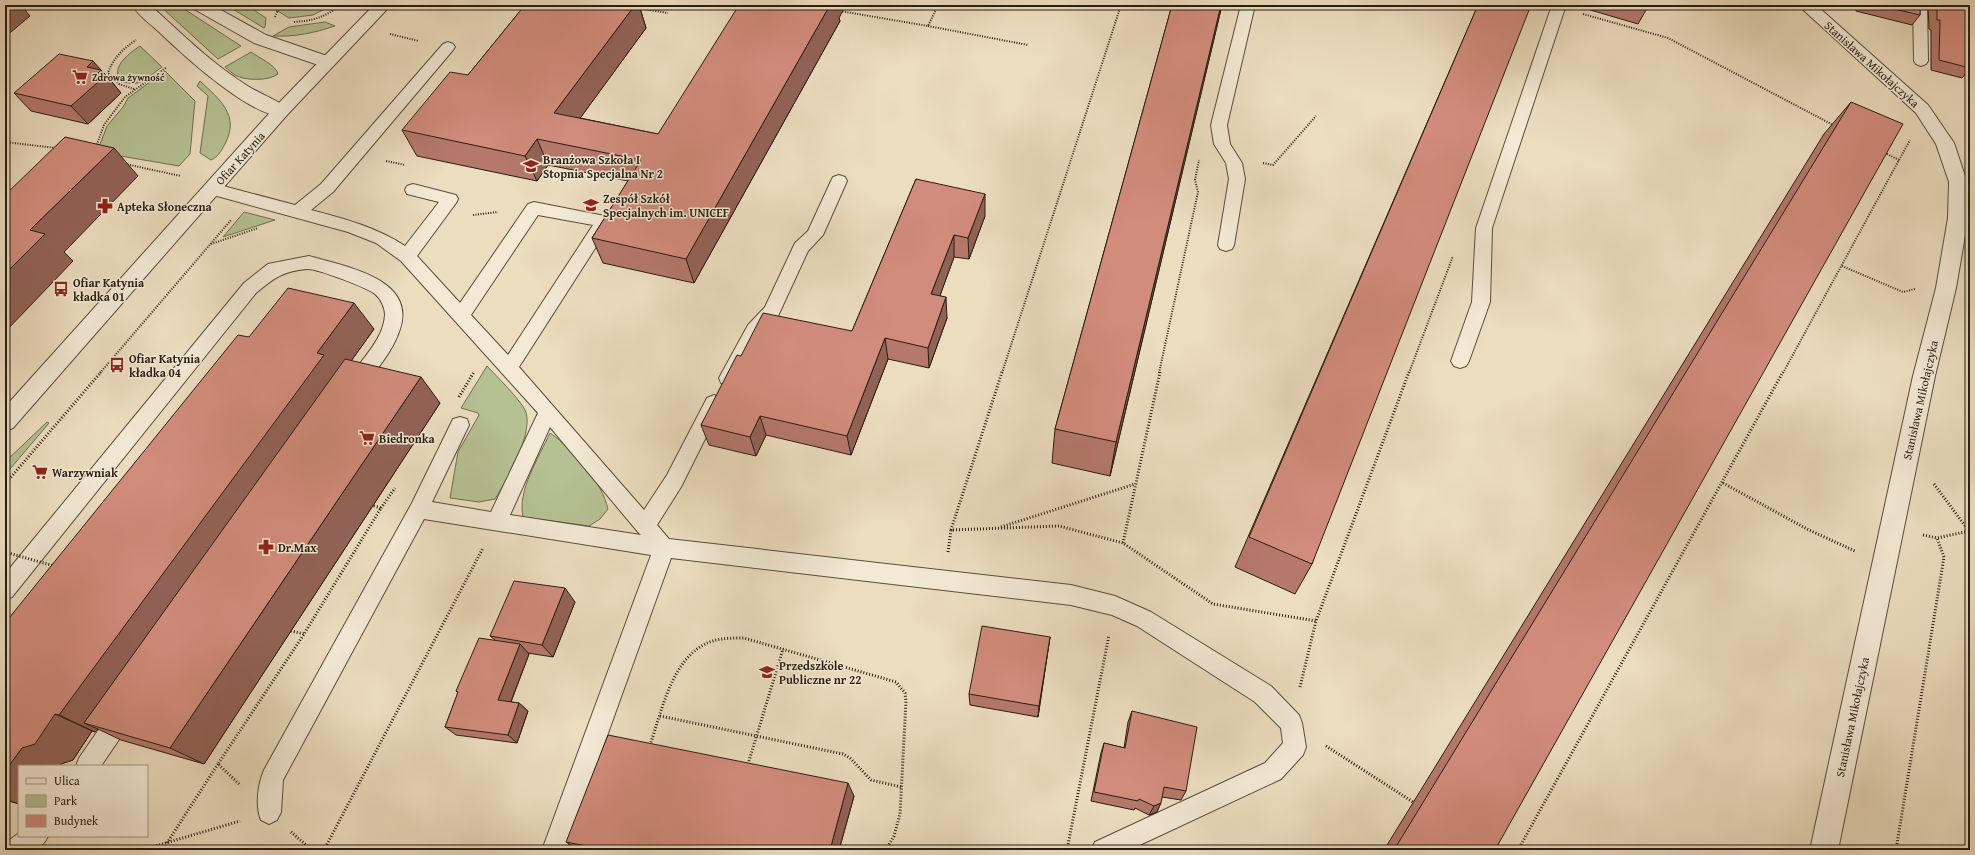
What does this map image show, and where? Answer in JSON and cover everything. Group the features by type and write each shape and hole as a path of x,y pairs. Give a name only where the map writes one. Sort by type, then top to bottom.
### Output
{"street":[{"path":"140,5 209,68 235,88 262,104 281,111"},
{"path":"200,5 260,39 327,62"},
{"name":"Ofiar Katynia","path":"5,422 281,111 383,5"},
{"name":"Stanisława Mikołajczyka","path":"1806,5 1922,109 1945,143 1958,182 1958,218 1946,288 1924,376 1824,850"}],"lane":[{"path":"1226,245 1237,179 1231,158 1222,144 1219,125 1248,5"},
{"path":"1920,5 1921,61"},
{"path":"1460,361 1481,302 1483,285 1484,228 1559,6"},
{"path":"298,212 327,188 448,47"},
{"path":"645,526 674,481 714,402 754,330 772,311 802,247 815,235 839,181"},
{"path":"212,189 352,227 382,239 407,256 548,411 664,548"},
{"path":"407,256 450,200 413,190"},
{"path":"461,316 534,208 604,221 510,368"},
{"path":"5,590 250,288 274,269 309,262 368,281 381,289 390,300 394,314 392,329 383,345 343,402"},
{"path":"497,521 548,411"},
{"path":"269,812 272,778 420,509 460,425"},
{"path":"420,509 664,548 1071,595 1115,606 1144,619 1263,694 1291,723 1295,747 1273,771 1102,850"},
{"path":"554,850 664,548"},
{"path":"88,765 133,701"},
{"path":"15,850 34,837"}],"path":[{"path":"275,18 280,5"},
{"path":"288,22 316,20 330,15 340,5"},
{"path":"650,10 653,5"},
{"path":"928,26 938,5"},
{"path":"1121,5 951,530 1058,526 1123,543 1213,604 1316,621"},
{"path":"1559,6 1668,38 1838,128"},
{"path":"636,7 668,13"},
{"path":"836,10 1028,45"},
{"path":"389,34 422,41"},
{"path":"134,89 114,82 108,73 111,63 122,49 138,38"},
{"path":"95,150 104,125 125,97 134,89 168,66"},
{"path":"1123,543 1198,192 1195,180 1201,154 1273,165 1316,116"},
{"path":"1518,850 1723,484 1914,134"},
{"path":"5,142 46,146 60,149"},
{"path":"1879,149 1899,160"},
{"path":"356,154 416,168 413,190"},
{"path":"122,163 181,176"},
{"path":"439,214 452,217 534,208"},
{"path":"5,484 236,214"},
{"path":"1414,802 1291,723 1316,621 1455,250"},
{"path":"1842,266 1903,292 1916,289 1918,284"},
{"path":"457,401 489,346"},
{"path":"997,528 1136,484"},
{"path":"1723,484 1807,529 1884,564"},
{"path":"167,843 304,634 381,508 366,504"},
{"path":"324,850 497,521"},
{"path":"1896,850 1944,557 1936,538 1969,531"},
{"path":"5,552 56,567"},
{"path":"1067,850 1115,606"},
{"path":"283,628 304,634"},
{"path":"649,748 678,669 687,656 700,646 715,639 731,636 744,638 896,682 902,687 906,701 902,786 897,826 886,850"},
{"path":"747,767 783,649"},
{"path":"660,716 843,754 848,756 863,774 872,781 902,786"},
{"path":"218,764 312,850"},
{"path":"142,850 269,812"}],"green space":[{"path":"159,5 178,5 241,46 218,59"},
{"path":"226,5 246,5 266,18 265,27 264,28"},
{"path":"268,5 333,5 313,15 289,18"},
{"path":"325,22 335,26 304,34 273,36 289,27"},
{"path":"140,46 162,67 146,79 137,83 126,83 119,80 117,75 120,64 127,56"},
{"path":"251,52 271,65 278,74 269,78 251,79 239,77 225,67"},
{"path":"165,71 195,101 190,154 179,166 97,152 107,126 123,107 128,98"},
{"path":"200,81 221,102 229,116 229,134 225,144 221,151 211,160 200,153 208,96 197,86"},
{"path":"244,212 275,220 223,237"},
{"path":"487,366 524,408 527,417 523,441 512,468 495,499 479,502 450,498 458,452 479,415 478,413 461,408"},
{"path":"47,422 49,423 5,475 5,462"},
{"path":"550,433 577,457 593,477 605,499 608,509 600,519 589,526 523,517 523,496 526,485"}],"building":[{"path":"525,5 635,5 554,113 658,134 739,5 830,5 686,259 592,238 641,160 537,139 525,156 402,130 450,72 468,75"},
{"path":"1172,5 1221,5 1116,442 1055,429"},
{"path":"1478,5 1531,5 1312,564 1249,537"},
{"path":"1877,5 1920,5 1920,15"},
{"path":"1937,5 1970,5 1970,68 1939,60 1940,20 1937,20"},
{"path":"59,54 93,61 87,67 101,70 98,73 106,75 71,106 14,93"},
{"path":"1851,102 1903,124 1495,850 1394,850"},
{"path":"65,137 114,148 30,230 45,234 5,274 5,195"},
{"path":"916,179 985,194 968,238 954,235 931,294 946,297 928,348 885,338 847,436 760,416 750,437 701,425 737,355 741,356 763,313 852,331"},
{"path":"288,288 354,303 317,353 324,355 59,715 55,714 35,744 22,748 5,771 5,623 238,335 249,337"},
{"path":"345,359 421,377 170,748 84,723"},
{"path":"514,581 565,588 542,645 490,636"},
{"path":"982,626 1050,637 1039,706 969,694"},
{"path":"479,638 520,644 498,700 519,703 508,735 445,727 458,692 456,691"},
{"path":"1132,711 1197,727 1186,791 1164,787 1161,803 1154,806 1139,799 1138,801 1094,792 1104,743 1125,748"},
{"path":"608,735 848,783 830,850 607,850 566,842"}],"place":[{"name":"Zdrowa żywność","path":"80,77"},
{"name":"Branżowa Szkoła I Stopnia Specjalna Nr 2","path":"531,166"},
{"name":"Zespół Szkół Specjalnych im. UNICEF","path":"591,205"},
{"name":"Apteka Słoneczna","path":"105,206"},
{"name":"Ofiar Katynia kładka 01","path":"61,289"},
{"name":"Ofiar Katynia kładka 04","path":"117,365"},
{"name":"Biedronka","path":"367,438"},
{"name":"Warzywniak","path":"40,472"},
{"name":"Dr.Max","path":"266,547"},
{"name":"Przedszkole Publiczne nr 22","path":"767,672"}]}
